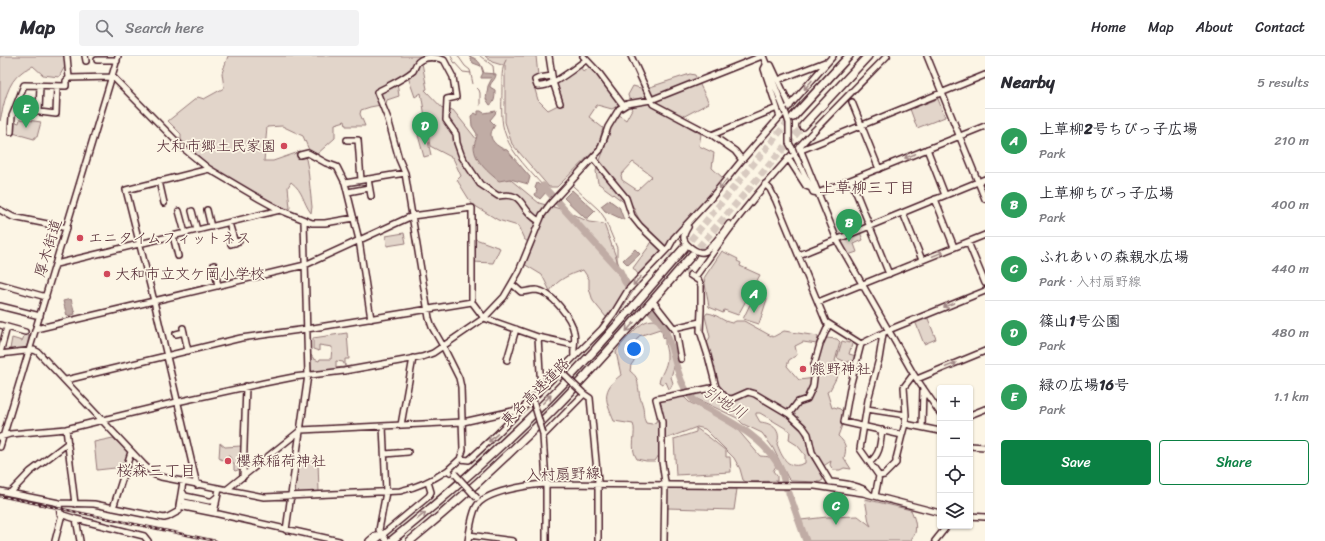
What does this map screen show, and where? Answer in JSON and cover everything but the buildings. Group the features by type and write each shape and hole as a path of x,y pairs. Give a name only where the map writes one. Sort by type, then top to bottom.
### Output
{"highway":[{"path":"788,114 849,56"},
{"path":"803,126 868,56"},
{"name":"東名高速道路","path":"391,541 468,477 544,402 594,351 684,248"},
{"name":"東名高速道路","path":"410,541 476,484 552,411 637,319 692,255"}],"street":[{"path":"11,132 12,116 24,85 66,86 66,81 69,78 67,56"},
{"path":"549,56 553,82 560,103"},
{"path":"631,56 653,104 712,135 735,151 742,160"},
{"path":"2,436 66,429 246,386 428,355 484,318 504,297 512,284 539,221 552,201 600,150 608,128 623,105 651,100 762,56 788,114 789,143 813,192 818,193 985,126"},
{"path":"460,459 469,460 533,399 602,329 628,290 669,247 674,238 704,206 833,56"},
{"path":"879,476 872,496 867,491 853,486 830,482 812,452 808,434 803,426 790,414 755,394 748,392 732,399 726,398 716,387 700,331 702,310 701,286 699,281 693,276 736,220 788,158 800,148 887,56"},
{"path":"927,56 985,199"},
{"path":"7,327 0,353 34,350 38,352 66,380 131,452 155,475 258,497 386,492 408,489 428,482 448,470 460,459 464,445 461,387 459,378 430,323 405,173 399,159 388,119 377,92 413,70 417,63 427,57 434,57 444,60 453,77 456,97 447,99 446,120 456,134 457,143 462,157 480,184 498,196 508,194 518,198 532,217 539,221"},
{"path":"97,60 118,58"},
{"name":"厚木街道","path":"0,447 2,436 30,351 118,58"},
{"path":"552,76 539,78 535,80 535,83 537,86 541,86 553,82 584,58 599,73 623,105"},
{"path":"778,80 825,62 827,63"},
{"path":"766,65 771,65 790,106"},
{"path":"766,65 764,69 780,117"},
{"path":"800,148 862,125 985,75"},
{"path":"69,78 112,76 178,143 209,169 280,210 304,221 318,224 354,218"},
{"path":"39,112 40,85"},
{"path":"15,109 56,114 57,86"},
{"path":"852,102 879,169"},
{"path":"712,135 777,108"},
{"path":"347,140 358,140 361,180"},
{"path":"800,148 837,240 916,377 937,409"},
{"path":"927,149 946,195"},
{"path":"300,155 308,153 337,168 346,183 359,240 371,319"},
{"path":"593,158 626,198 632,216 640,226 664,249"},
{"path":"788,158 806,186 811,188"},
{"path":"197,485 154,301 126,190 209,169"},
{"path":"346,183 405,173"},
{"path":"368,179 371,196"},
{"path":"798,255 985,179"},
{"path":"851,180 889,274"},
{"path":"159,182 164,203"},
{"path":"766,184 776,200 826,322 861,344"},
{"path":"348,192 369,188"},
{"path":"935,199 954,247"},
{"path":"704,206 685,231 684,235 686,243 698,252 705,251 731,222 736,220"},
{"path":"36,328 306,265 412,216 472,208 472,302 484,318 538,337 574,345"},
{"path":"0,210 13,217 67,228"},
{"path":"207,210 211,227"},
{"path":"56,264 280,210"},
{"path":"179,211 185,233"},
{"path":"192,212 197,230"},
{"path":"902,213 922,260"},
{"path":"286,530 308,375 304,221"},
{"path":"229,222 235,243"},
{"path":"818,302 985,235"},
{"path":"173,236 178,256"},
{"path":"968,242 985,283"},
{"path":"214,265 218,286"},
{"path":"0,284 46,297"},
{"path":"512,284 521,292 536,290 548,294 554,298 574,330 574,356"},
{"path":"861,344 889,330 985,291"},
{"path":"66,380 240,338 307,329 472,302"},
{"path":"655,304 676,331 681,359"},
{"path":"0,306 40,316"},
{"path":"674,328 700,322"},
{"path":"790,414 798,402 807,399 810,392 814,378 814,365 828,324"},
{"path":"0,325 25,332"},
{"path":"508,360 516,329"},
{"path":"176,334 184,330 188,351"},
{"path":"879,476 860,448 866,409 880,359 882,334"},
{"path":"538,337 541,390"},
{"path":"861,344 851,383 844,422 902,435"},
{"path":"879,476 884,476 896,463 905,424 906,414 904,387 913,376 916,377 985,351"},
{"path":"401,425 413,358"},
{"path":"560,371 590,398 599,484 598,541"},
{"path":"243,477 246,386"},
{"path":"664,541 662,422 656,398 716,387"},
{"path":"922,427 923,388"},
{"path":"543,435 583,393"},
{"path":"533,399 543,435 546,484 546,541"},
{"path":"866,409 906,414"},
{"path":"973,414 985,409"},
{"path":"226,490 301,430 463,422 521,410"},
{"path":"905,424 937,430"},
{"path":"383,426 386,492 379,528 384,537"},
{"path":"66,429 75,504"},
{"path":"870,462 876,457 878,452 882,430"},
{"path":"10,493 30,472 68,443"},
{"path":"973,446 985,447"},
{"path":"113,508 131,452"},
{"path":"385,454 408,452"},
{"path":"448,470 455,474 478,500 468,538 513,541"},
{"path":"0,491 59,503 94,504 164,518 179,511 183,482"},
{"path":"375,541 384,537 429,496 431,492 428,482"},
{"name":"入村扇野線","path":"478,500 513,488 531,484 776,485 833,488 937,511"},
{"path":"214,513 219,489"},
{"path":"181,495 209,501 217,500"},
{"path":"59,503 60,514 144,536 148,541"},
{"path":"179,506 339,541"},
{"path":"55,541 62,514"},
{"path":"973,516 985,517"},
{"path":"76,519 80,541"},
{"path":"934,541 944,529"},
{"path":"369,541 376,535 384,537"}],"shaded area":[{"path":"0,56 68,56 68,65 64,68 59,77 43,75 33,66 23,71 17,76 10,87 0,121"},
{"path":"228,56 442,56 440,61 422,63 427,89 425,90 446,112 453,110 506,176 539,203 564,210 589,222 604,224 620,268 634,290 622,308 606,317 593,301 589,288 589,279 583,270 564,278 550,291 542,275 524,264 533,246 524,239 518,226 498,220 472,204 457,180 461,176 453,158 430,146 421,93 415,97 408,77 397,83 399,96 387,100 386,104 361,110 360,114 365,126 346,126 345,121 335,124 335,138 316,155 310,157 309,150 303,136 282,126 267,127 264,161 273,161 299,152 306,159 312,207 311,213 301,193 291,182 288,187 290,208 287,209 261,197 213,169 181,140 181,134 168,121 198,97 204,99 224,88 222,73"},
{"path":"469,56 479,62 482,67 484,73 496,74 490,85 490,87 495,90 495,97 494,101 490,105 486,99 488,86 492,78 481,78 483,73 481,66 473,63"},
{"path":"485,56 536,56 538,76 532,79 538,100 548,110 562,103 555,84 579,66 584,72 589,68 596,74 619,105 612,109 597,105 589,117 603,128 598,147 557,187 549,187 512,144 505,122 505,66 492,62"},
{"path":"690,74 695,75 709,103 677,120 701,134 699,146 714,153 712,168 724,179 670,241 638,274 633,268 650,245 652,236 640,221 632,205 625,203 598,183 596,171 609,136 608,132 618,114 626,120 632,109 628,95 633,86 644,89","holes":["633,162 652,176 637,190 622,180 621,175"]},
{"path":"938,99 945,117 917,128 910,109"},
{"path":"478,111 484,113 496,111 490,120 495,125 491,133 492,140 499,147 507,150 530,177 528,184 510,179 499,181 479,162 476,157 474,146 477,134 472,126 471,116 475,113 478,115"},
{"path":"20,119 41,122 37,137 34,139 13,133 13,121 19,123"},
{"path":"426,133 431,155 424,157 418,135"},
{"path":"537,183 547,191 540,199 535,195"},
{"path":"572,190 595,211 588,218 585,218 564,198"},
{"path":"609,200 620,208 624,220 605,211 601,206"},
{"path":"860,232 863,240 854,244 857,252 848,255 840,240"},
{"path":"404,233 406,243 387,246 386,236"},
{"path":"473,238 500,248 493,263 473,262"},
{"path":"635,249 640,254 628,265 623,260"},
{"path":"722,251 738,259 737,261 741,263 740,266 760,275 738,315 724,310 723,313 709,307 704,278"},
{"path":"754,296 766,297 767,299 759,324 743,319"},
{"path":"71,299 75,314 67,316 63,301"},
{"path":"707,313 711,314 732,323 736,321 744,321 773,337 784,331 818,336 817,344 803,342 795,346 797,355 789,360 787,366 799,380 815,378 819,352 826,338 837,339 840,342 835,361 842,367 830,390 827,392 832,408 834,407 840,409 843,412 842,418 844,420 838,436 843,441 846,448 844,458 851,469 844,468 840,470 833,470 830,465 831,461 822,467 813,452 811,439 789,411 772,400 766,399 765,401 769,406 785,415 803,432 812,459 822,473 823,480 820,482 791,481 773,448 762,433 743,424 737,418 693,397 691,394 713,390 716,391 706,344 710,337 705,316","holes":["756,413 760,413 790,431 789,440 797,445 805,455 805,463 794,465 786,461 777,444 778,435 775,428 769,424 760,422 756,415"]},
{"path":"927,316 936,339 924,344 915,321"},
{"path":"661,319 666,320 668,326 667,338 675,363 671,377 673,383 670,389 666,382 662,384 659,382 667,361 665,339 660,329 639,336 634,344 634,361 631,365 630,371 637,380 646,423 652,424 656,422 659,408 658,402 661,399 682,395 689,402 722,419 737,429 760,456 771,458 776,466 773,471 777,476 777,481 746,482 743,480 740,469 734,458 705,429 697,427 660,441 659,455 655,461 637,459 633,445 633,424 614,421 608,407 607,396 610,386 621,375 616,352 618,349 642,324"},
{"path":"347,333 349,359 345,359 345,366 343,362 336,361 336,368 351,366 352,368 311,373 310,354 314,359 319,361 320,359 331,359 332,347 319,345 319,351 313,349 313,338"},
{"path":"25,334 29,336 27,345 24,349 19,351 2,350 10,349 12,338 22,341"},
{"path":"850,339 853,341 849,354 856,356 855,363 848,361 848,363 837,358 842,341 849,343"},
{"path":"696,428 726,451 726,457 730,457 731,472 676,475 674,439 696,432"},
{"path":"113,438 129,453 124,467 97,470 94,442"},
{"path":"220,443 225,447 241,446 243,448 241,469 234,470 234,464 229,456 222,460 219,458"},
{"path":"318,461 319,492 294,493 298,462"},
{"path":"667,488 737,489 734,510 667,508"},
{"path":"865,499 911,510 916,527 911,541 808,541 801,520 858,516 871,526"}],"waterway":[{"path":"451,56 463,72 471,73"},
{"path":"458,56 470,70 473,84 479,90 480,105"},
{"name":"引地川","path":"480,56 493,66 494,75"},
{"path":"506,60 503,67 502,79 502,113 504,131 517,156 543,186"},
{"name":"引地川","path":"543,186 620,271 628,286"},
{"path":"573,186 599,210 604,217 617,248 617,268"},
{"name":"引地川","path":"650,310 664,328 680,377 689,395 696,402 743,429 764,446 773,456 780,468 786,488"},
{"name":"引地川","path":"789,493 806,541"}],"tunnel":[{"path":"684,248 792,117"},
{"path":"692,255 803,126"},
{"path":"664,249 690,275"}],"railway":[{"path":"0,496 216,541"}],"place":[{"name":"緑の広場16号","path":"26,128"},
{"name":"篠山1号公園","path":"425,145"},
{"name":"大和市郷土民家園","path":"284,146"},
{"name":"エニタイムフィットネス","path":"80,238"},
{"name":"上草柳ちびっ子広場","path":"849,242"},
{"name":"大和市立文ケ岡小学校","path":"107,274"},
{"name":"上草柳2号ちびっ子広場","path":"754,313"},
{"name":"熊野神社","path":"803,369"},
{"name":"櫻森稲荷神社","path":"228,461"},
{"name":"ふれあいの森親水広場","path":"836,525"}],"district":[{"name":"上草柳三丁目","path":"867,187"},
{"name":"桜森三丁目","path":"156,470"}]}
